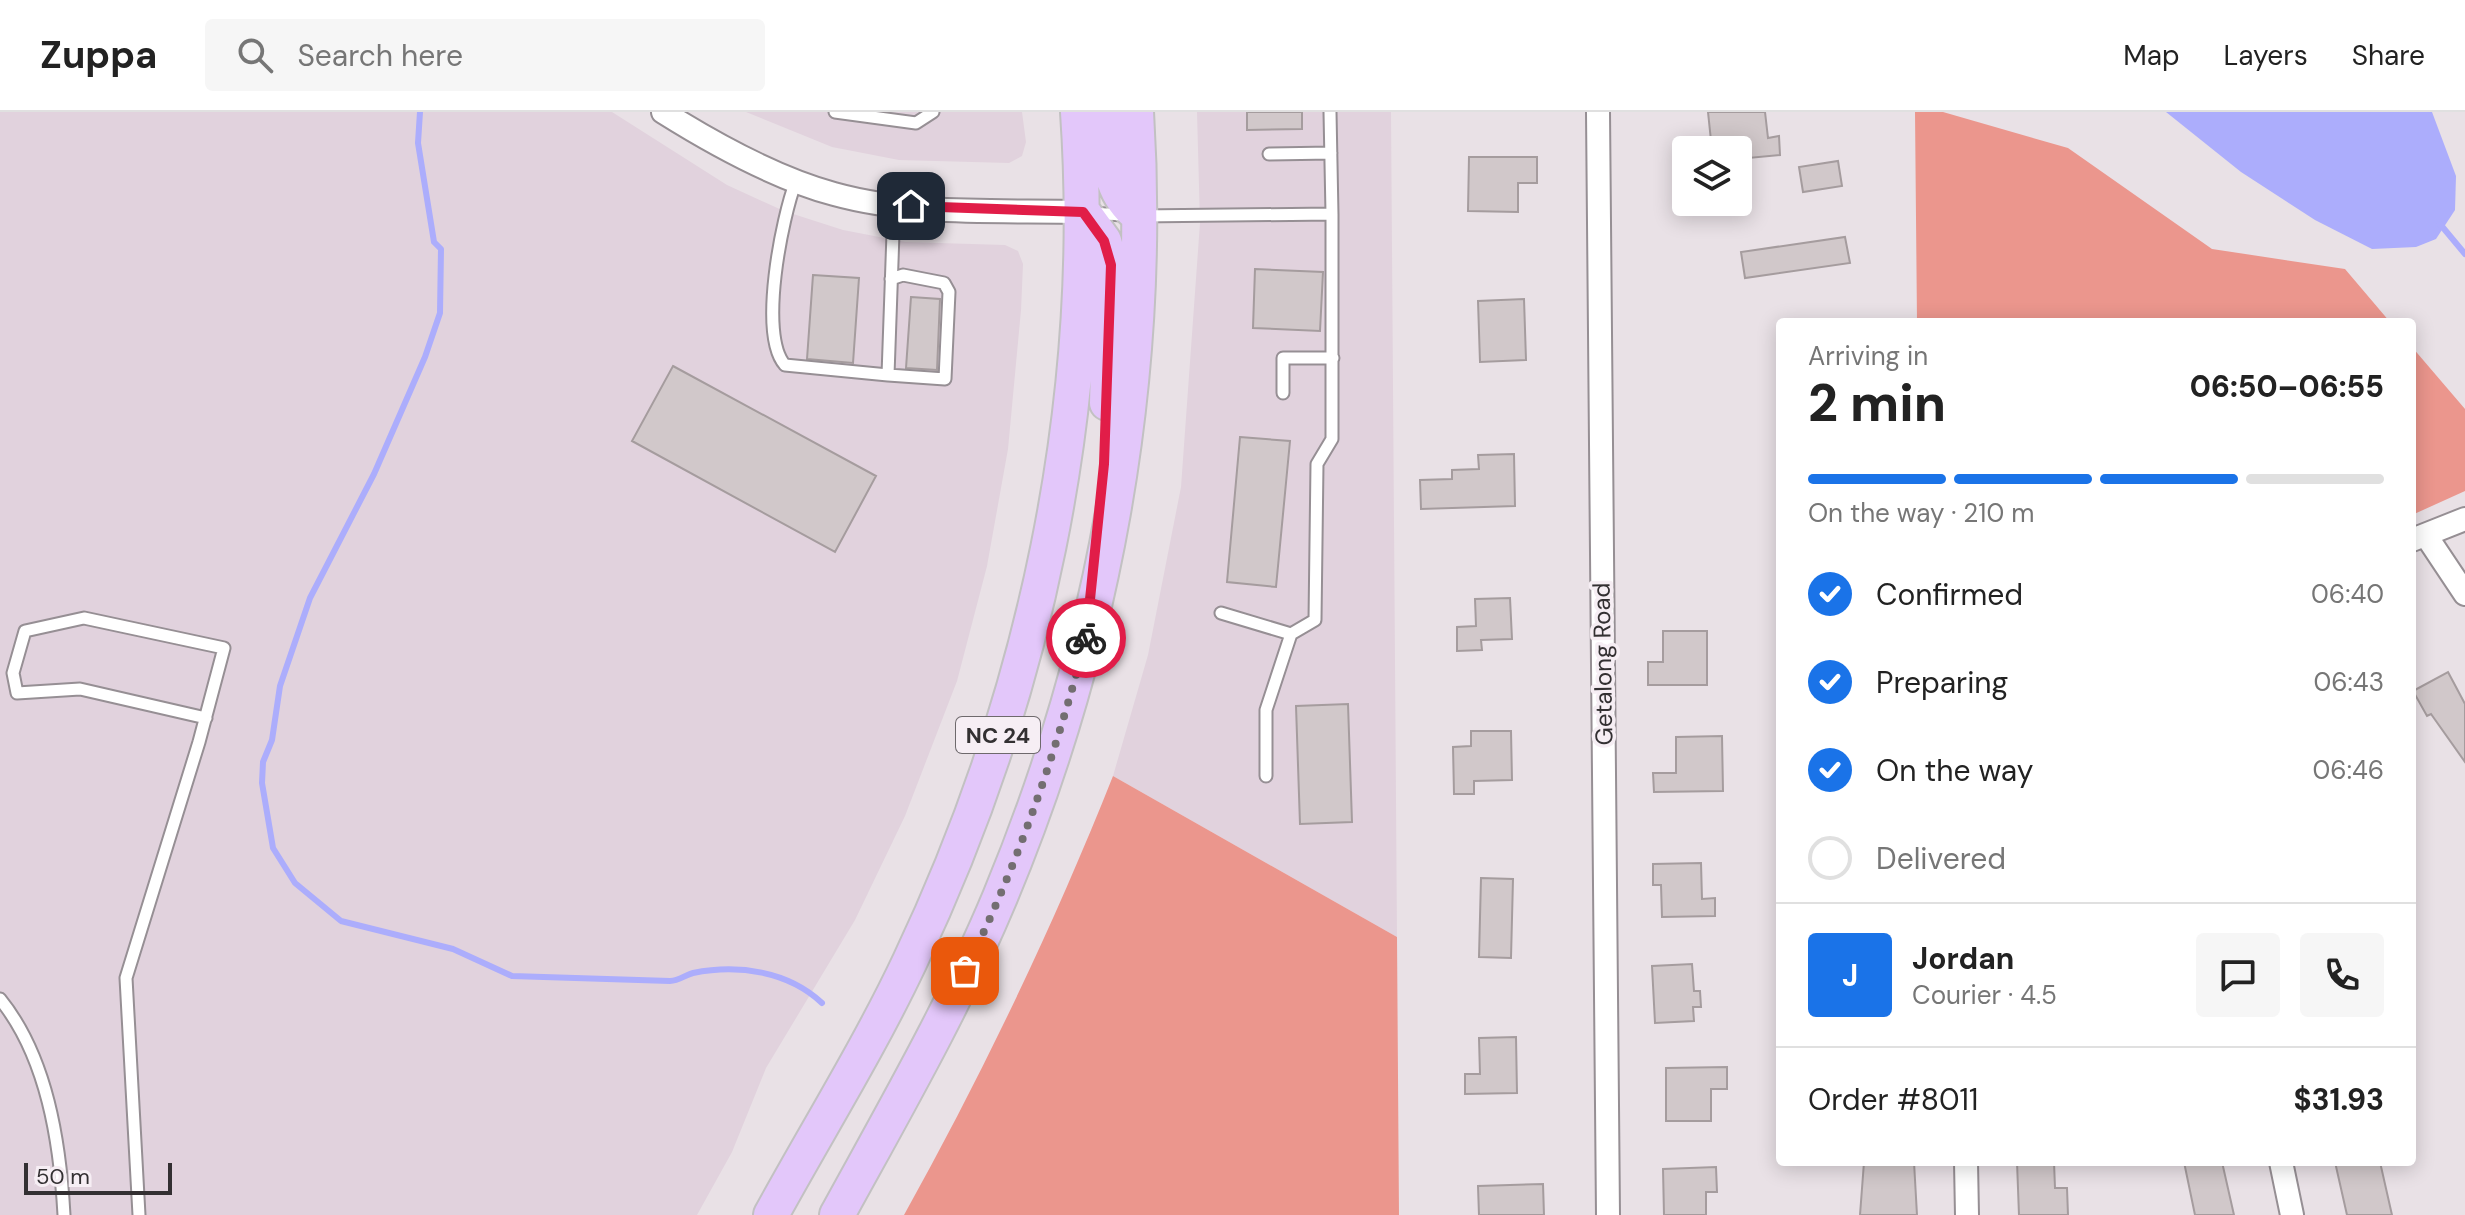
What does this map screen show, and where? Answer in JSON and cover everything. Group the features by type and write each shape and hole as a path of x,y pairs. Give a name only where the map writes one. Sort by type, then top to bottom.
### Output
{"main road":[{"name":"NC 24","path":"771,1215 909,962 952,865 994,749 1030,629 1064,456 1076,353 1083,212 1078,112"},
{"path":"1103,112 1113,185 1123,203 1139,216"},
{"name":"NC 24","path":"837,1215 896,1108 1000,898 1048,769 1089,627 1107,548 1125,439 1138,288 1136,112"},
{"path":"1083,212 1104,241 1111,265 1107,419 1089,627"},
{"path":"798,1215 851,1105 862,1050"}],"street":[{"path":"663,112 731,150 833,194 927,209 1083,212"},
{"name":"Getalong Road","path":"1598,112 1608,1215"},
{"path":"2465,519 2420,539 2465,594"},
{"path":"1966,1166 1967,1215"},
{"path":"2282,1166 2292,1215"}],"lane":[{"path":"835,112 916,123 933,112"},
{"path":"1266,776 1266,710 1291,634 1315,620 1317,464 1332,439 1330,112"},
{"path":"1269,154 1331,153"},
{"path":"796,180 788,202 777,265 773,339 777,356 785,365 945,379 949,292 944,283 903,275 891,279"},
{"path":"888,375 894,204"},
{"path":"1083,212 1139,216 1332,214"},
{"path":"1283,393 1283,358 1333,358"},
{"path":"1221,613 1291,634"},
{"path":"139,1215 126,978 206,718 224,648 84,618 25,631 13,673 17,693 80,689 206,718"},
{"path":"0,999 18,1021 48,1098 64,1215"}],"shaded area":[{"path":"0,112 612,112 727,185 784,211 843,230 905,242 1005,245 1018,251 1023,264 1021,310 1008,449 987,566 957,681 905,816 855,920 766,1068 732,1152 697,1215 0,1215"},
{"path":"746,112 1022,112 1026,142 1022,156 1009,163 899,160 832,147"},
{"path":"1197,112 1391,112 1397,937 1113,776 1148,655 1181,487 1200,223"},
{"path":"1915,112 1943,112 2068,148 2212,249 2345,269 2387,318 1917,318"},
{"path":"2416,352 2465,409 2465,491 2416,513"},
{"path":"1113,776 1397,937 1399,1215 904,1215 1016,999"}],"water":[{"path":"2166,112 2432,112 2456,176 2455,210 2436,239 2416,247 2372,249 2315,220 2241,172"}],"building":[{"path":"1247,112 1302,112 1302,129 1247,130"},
{"path":"1708,112 1765,112 1768,138 1779,136 1780,155 1752,158 1752,136 1711,136"},
{"path":"1469,157 1537,157 1537,183 1518,183 1518,212 1468,211"},
{"path":"1838,161 1842,186 1803,192 1799,167"},
{"path":"1845,237 1850,263 1745,278 1741,252"},
{"path":"1255,269 1323,272 1320,331 1253,328"},
{"path":"813,275 859,278 853,363 807,359"},
{"path":"911,297 940,299 937,370 906,368"},
{"path":"1524,299 1526,360 1480,362 1478,301"},
{"path":"673,366 876,476 835,552 632,441"},
{"path":"1240,437 1290,441 1276,587 1227,582"},
{"path":"1514,454 1515,506 1421,509 1420,480 1452,479 1452,470 1479,469 1478,455"},
{"path":"1510,598 1512,639 1481,640 1482,650 1457,651 1457,627 1476,626 1475,599"},
{"path":"1663,631 1707,631 1707,685 1648,685 1648,662 1663,662"},
{"path":"2448,672 2465,704 2465,762 2431,714 2427,716 2416,696 2416,689"},
{"path":"1348,704 1352,822 1300,824 1296,706"},
{"path":"1471,731 1511,731 1512,780 1474,781 1474,794 1454,794 1453,747 1471,746"},
{"path":"1722,736 1723,791 1654,792 1653,773 1676,773 1676,737"},
{"path":"1701,863 1702,899 1715,898 1715,916 1662,917 1661,885 1653,885 1653,864"},
{"path":"1481,878 1513,879 1511,958 1479,957"},
{"path":"1692,964 1694,991 1700,991 1701,1007 1693,1007 1694,1021 1655,1023 1652,966"},
{"path":"1516,1037 1517,1093 1465,1094 1465,1074 1480,1074 1479,1038"},
{"path":"1727,1067 1727,1089 1711,1089 1711,1121 1666,1121 1666,1068"},
{"path":"1864,1166 1914,1166 1917,1215 1860,1215"},
{"path":"2017,1166 2054,1166 2055,1188 2067,1188 2068,1215 2019,1215"},
{"path":"2185,1166 2223,1166 2234,1215 2195,1215"},
{"path":"2336,1166 2381,1166 2392,1215 2347,1215"},
{"path":"1716,1167 1717,1192 1706,1192 1706,1215 1664,1215 1663,1169"},
{"path":"1543,1184 1544,1215 1479,1215 1478,1186"}],"waterway":[{"path":"420,112 418,143 434,242 441,249 440,313 425,357 374,474 310,598 280,686 272,740 263,762 262,783 273,848 295,883 341,921 453,949 512,976 670,981 710,970 745,970 778,977 809,992 822,1003"},
{"path":"2440,224 2465,254"}],"way so far":[{"path":"965,971 1000,898 1048,769 1086,638"}],"route":[{"path":"911,206 927,209 1083,212 1104,241 1111,265 1107,419 1086,638"}]}
